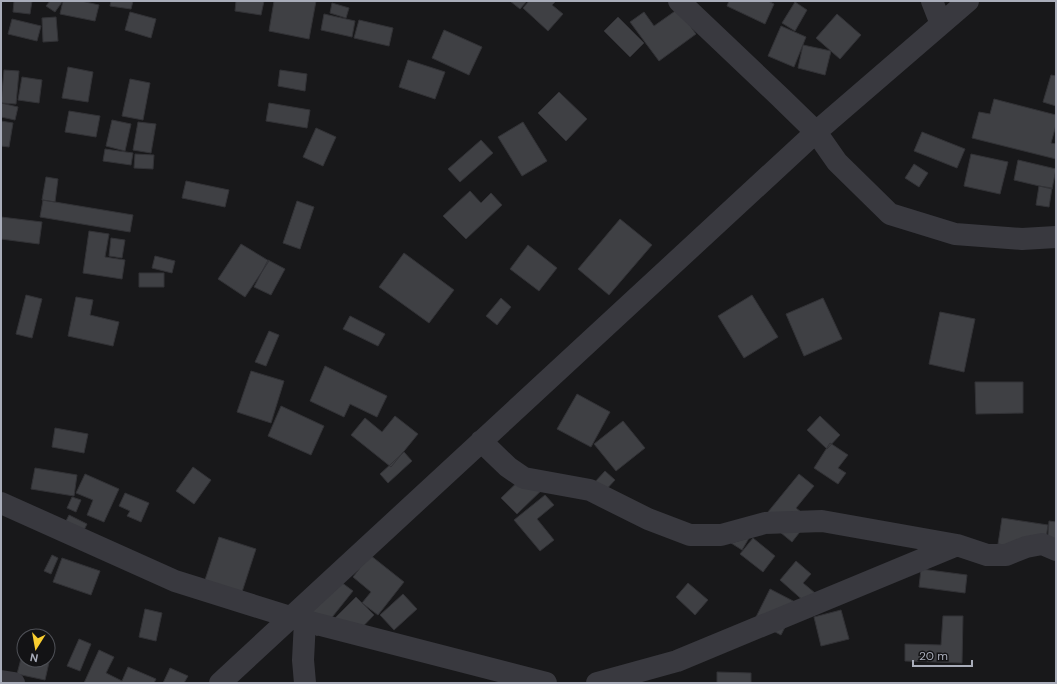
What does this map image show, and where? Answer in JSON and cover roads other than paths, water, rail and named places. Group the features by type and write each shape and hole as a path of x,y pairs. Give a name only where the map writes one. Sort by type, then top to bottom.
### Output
{"street":[{"path":"679,1 816,132 837,162 890,214 955,234 1022,239 1056,237"},
{"path":"932,1 941,24"},
{"path":"220,683 298,619 482,441 816,132 968,1"},
{"path":"482,441 508,467 524,478 590,490 648,519 690,534 721,534 765,523 822,521 957,545 987,554 1006,555 1026,547 1042,544 1056,550"},
{"path":"1,503 175,581 298,619 541,682"},
{"path":"597,683 677,662 957,545"},
{"path":"298,619 305,683"},
{"path":"1,681 14,683"}]}
